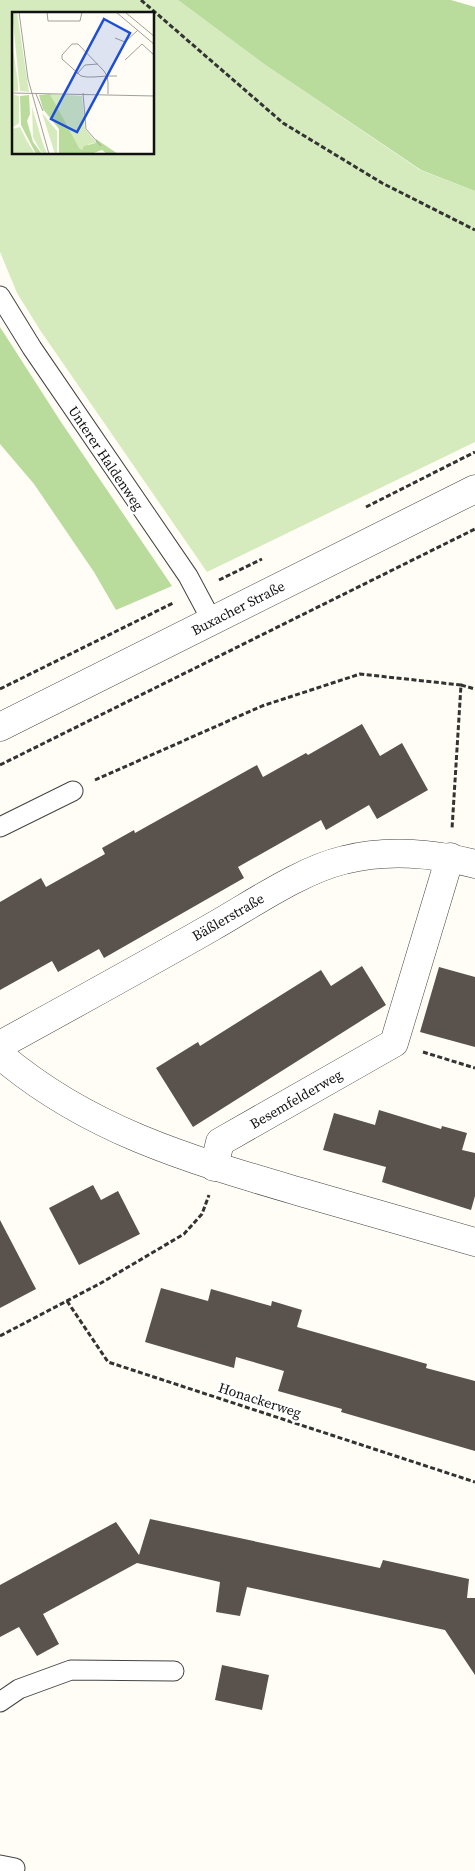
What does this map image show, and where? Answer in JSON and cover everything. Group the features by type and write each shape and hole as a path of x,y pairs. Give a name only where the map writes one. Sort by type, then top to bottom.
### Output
{"street":[{"name":"Buxacher Straße","path":"0,727 475,489"},
{"name":"Bäßlerstraße","path":"0,1045 307,874 343,860 381,854 462,860"},
{"path":"394,1043 462,860"},
{"name":"Besemfelderweg","path":"214,1167 220,1142 394,1043"},
{"path":"0,1055 31,1082 97,1121 214,1167 475,1242"}],"lane":[{"name":"Unterer Haldenweg","path":"0,296 32,348 188,576 212,621"},
{"path":"0,828 73,791"},
{"path":"0,1702 19,1689 71,1670 174,1671"}],"path":[{"path":"141,0 155,12"},
{"path":"155,12 283,123 382,183 475,230"},
{"path":"359,511 475,452"},
{"path":"0,765 475,529"},
{"path":"0,689 265,558"},
{"path":"73,791 119,768 262,706 360,674 461,686 475,690"},
{"path":"461,686 462,860"},
{"path":"394,1043 475,1068"},
{"path":"0,1336 68,1301 184,1234 202,1214 214,1167"},
{"name":"Honackerweg","path":"68,1301 108,1362 475,1482"}],"green space":[{"path":"0,0 178,0 264,64 420,170 475,191 475,442 207,572 40,330 17,293 0,252"},
{"path":"178,0 451,0 475,7 475,191 421,170 264,64"},
{"path":"0,327 61,422 172,586 116,610 94,572 34,484 0,444"}],"building":[{"path":"362,724 380,756 402,743 428,790 377,819 369,805 326,830 321,820 238,867 244,878 104,958 99,949 58,972 52,961 0,990 0,902 41,878 46,887 105,854 102,848 134,830 135,833 257,765 263,777 306,753 308,755"},
{"path":"362,966 386,1005 193,1127 156,1068 198,1042 200,1046 321,970 331,986"},
{"path":"439,967 475,977 475,1047 420,1032"},
{"path":"379,1110 441,1129 442,1126 467,1133 462,1150 475,1153 475,1196 471,1210 382,1182 386,1167 323,1150 334,1113 375,1125"},
{"path":"93,1185 101,1200 118,1191 140,1234 79,1265 49,1208"},
{"path":"0,1220 36,1289 0,1308"},
{"path":"161,1288 208,1301 211,1289 271,1306 272,1301 302,1310 297,1327 427,1364 426,1368 475,1381 475,1451 341,1412 342,1409 278,1391 284,1371 236,1357 234,1368 145,1342"},
{"path":"150,1519 380,1568 383,1560 469,1579 467,1598 475,1598 475,1675 445,1630 247,1587 240,1616 216,1612 220,1582 137,1563 43,1614 59,1644 37,1656 19,1627 0,1637 0,1585 116,1522 139,1555"},
{"path":"222,1665 269,1675 262,1710 215,1700"}]}
